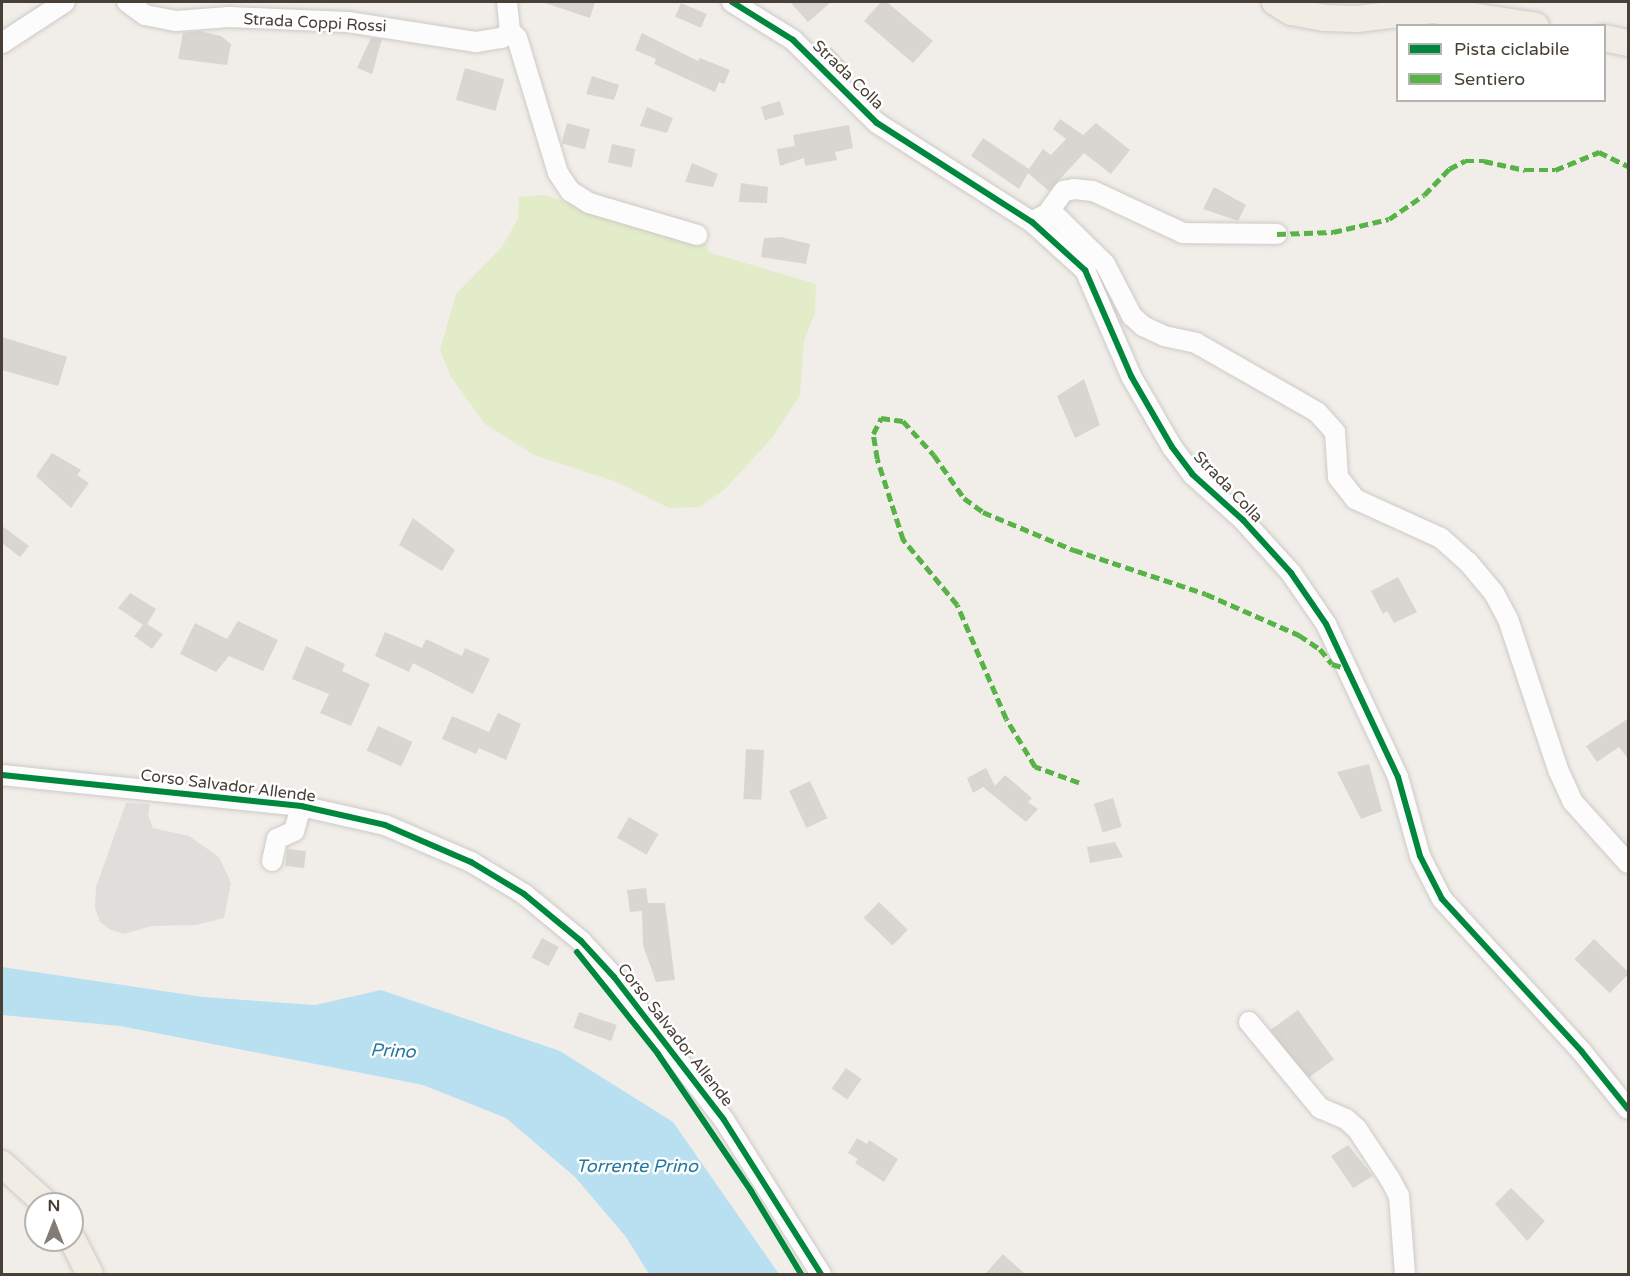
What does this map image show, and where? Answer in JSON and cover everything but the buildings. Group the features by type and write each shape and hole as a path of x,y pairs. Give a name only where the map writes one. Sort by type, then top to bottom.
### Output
{"main road":[{"path":"1275,2 1291,12 1324,18 1357,19 1433,10 1523,24"},
{"path":"1606,38 1629,44"},
{"path":"2,1164 33,1192"},
{"path":"78,1252 90,1275"}],"street":[{"path":"2,43 65,2"},
{"name":"Strada Coppi Rossi","path":"127,2 146,15 176,21 229,17 358,23 476,42 502,39 510,31"},
{"path":"507,2 510,31 517,39 558,173 570,191 589,203 697,235"},
{"name":"Strada Colla","path":"732,2 793,40 856,106 901,141 1039,218 1085,270 1131,376 1172,447 1192,474 1243,520 1291,573 1326,624 1398,777 1420,856 1442,899 1582,1052 1629,1109"},
{"path":"1039,218 1054,199 1074,189 1093,191 1183,233 1277,234"},
{"path":"1039,218 1057,217 1105,264 1132,316 1143,326 1164,336 1196,343 1317,412 1335,432 1338,477 1355,499 1441,538 1468,562 1494,593 1508,619 1559,772 1573,802 1629,863"},
{"name":"Corso Salvador Allende","path":"2,776 302,806 385,825 471,862 524,894 581,941 724,1120 821,1275"},
{"path":"272,861 277,839 294,831 302,806"},
{"path":"1249,1022 1320,1108 1346,1119 1357,1129 1390,1179 1399,1196 1405,1275"}],"green space":[{"path":"544,195 708,245 708,252 816,284 815,313 804,340 800,395 772,438 725,489 699,507 669,508 617,482 534,455 485,424 451,377 440,350 456,294 501,248 518,219 519,197"}],"shaded area":[{"path":"126,803 150,804 148,815 153,828 189,836 219,857 231,883 224,918 196,925 152,926 124,934 111,930 100,922 95,908 96,887"}],"water":[{"name":"Torrente Prino","path":"2,967 203,997 315,1005 381,990 560,1051 673,1122 779,1274 649,1274 626,1237 575,1177 506,1118 423,1085 120,1026 2,1015"}],"marked path":[{"path":"1277,234 1333,232 1389,219 1424,195 1449,169 1465,161 1484,161 1525,170 1555,170 1599,152 1628,166"},
{"path":"1079,783 1035,767 1006,719 957,605 903,540 877,459 873,434 881,418 903,421 934,455 964,498 983,512 1074,550 1206,594 1299,635 1320,649 1332,664 1348,669"}],"cycle path":[{"path":"732,2 793,40 877,123 1032,222 1085,270 1131,376 1172,447 1192,474 1243,520 1291,573 1326,624 1398,777 1420,856 1442,899 1582,1052 1628,1109"},
{"path":"2,775 301,806 385,825 471,862 524,894 581,941 614,977 724,1120 821,1274"},
{"path":"577,952 658,1054 751,1191 801,1274"}],"water label":[{"name":"Prino","path":"393,1051"}]}
